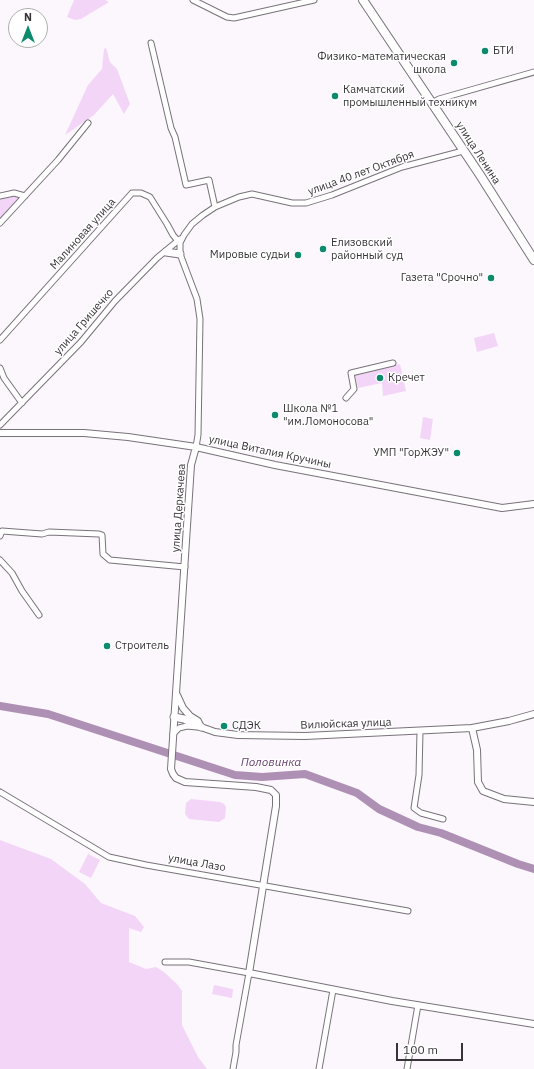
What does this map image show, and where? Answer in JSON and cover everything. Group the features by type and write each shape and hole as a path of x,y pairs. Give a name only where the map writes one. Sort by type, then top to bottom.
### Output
{"main road":[{"name":"улица Ленина","path":"363,0 534,260"},
{"path":"166,252 180,254"},
{"path":"174,717 184,718 201,727"}],"street":[{"path":"193,0 227,17 234,18 314,0"},
{"path":"151,43 170,128 175,137 186,185 209,180 215,207"},
{"path":"432,103 439,99 534,72"},
{"path":"0,223 58,160 88,123"},
{"name":"улица 40 лет Октября","path":"180,254 180,243 192,224 215,207 234,198 252,194 292,203 306,203 332,195 402,167 463,151"},
{"path":"0,196 14,193 25,196"},
{"name":"Малиновая улица","path":"0,340 132,194 141,193 150,197 178,241"},
{"name":"улица Гришечко","path":"0,425 87,336 115,301 157,258 166,252 184,235"},
{"path":"180,254 197,299 200,319 198,435 196,447"},
{"path":"346,398 354,388 351,372 393,363"},
{"path":"0,368 4,378 22,403"},
{"name":"улица Виталия Кручины","path":"0,433 99,434 196,447 275,465 502,508 534,504"},
{"name":"улица Деркачева","path":"196,447 191,465 174,717 172,762 173,774 176,778 185,782 256,787 270,790 276,795 276,806 263,885"},
{"path":"0,536 2,531 42,534 50,532 99,534 102,535 103,554 110,560 185,569"},
{"path":"0,560 12,573 22,591 39,614"},
{"name":"Вилюйская улица","path":"176,694 183,708 190,716 198,721 201,727 215,732 238,735 305,736 472,728 534,714"},
{"path":"173,736 179,728 187,726 201,727"},
{"path":"472,728 476,750 478,782 483,791 504,799 534,802"},
{"path":"420,731 419,775 414,808 421,813 443,819"},
{"name":"улица Лазо","path":"0,792 109,857 146,865 408,911"},
{"path":"233,1069 263,885"},
{"path":"165,962 189,962 333,990 534,1024"},
{"path":"319,1069 333,990"},
{"path":"407,1069 418,1005"}],"shaded area":[{"path":"74,0 105,0 109,2 81,19 75,20 67,17"},
{"path":"106,48 110,62 117,69 130,104 124,114 113,94 94,115 65,135 88,85 102,69 104,49"},
{"path":"14,195 19,198 0,218 0,198"},
{"path":"494,333 498,346 477,352 474,338"},
{"name":"Кречет","path":"400,364 406,391 383,396 382,383 358,388 355,374"},
{"path":"423,417 433,419 430,440 420,438"},
{"path":"191,799 220,802 224,804 226,807 225,818 219,822 189,819 185,814 186,803"},
{"path":"0,840 51,859 85,884 101,903 135,916 144,927 141,932 129,928 129,962 146,969 156,967 177,984 182,991 182,1025 198,1057 207,1069 0,1069"},
{"path":"88,854 100,860 91,878 79,872"},
{"path":"214,985 233,989 232,998 212,994"}],"waterway":[{"name":"Половинка","path":"0,706 48,714 235,775 262,777 305,774 357,793 379,809 418,827 441,833 534,869"}],"place":[{"name":"БТИ","path":"485,51"},
{"name":"Физико-математическая школа","path":"454,63"},
{"name":"Камчатский промышленный техникум","path":"335,96"},
{"name":"Елизовский районный суд","path":"323,249"},
{"name":"Мировые судьи","path":"298,255"},
{"name":"Газета \"Срочно\"","path":"491,278"},
{"name":"Кречет","path":"380,378"},
{"name":"Школа №1 \"им.Ломоносова\"","path":"275,415"},
{"name":"УМП \"ГорЖЭУ\"","path":"457,453"},
{"name":"Строитель","path":"107,646"},
{"name":"СДЭК","path":"224,726"}]}
